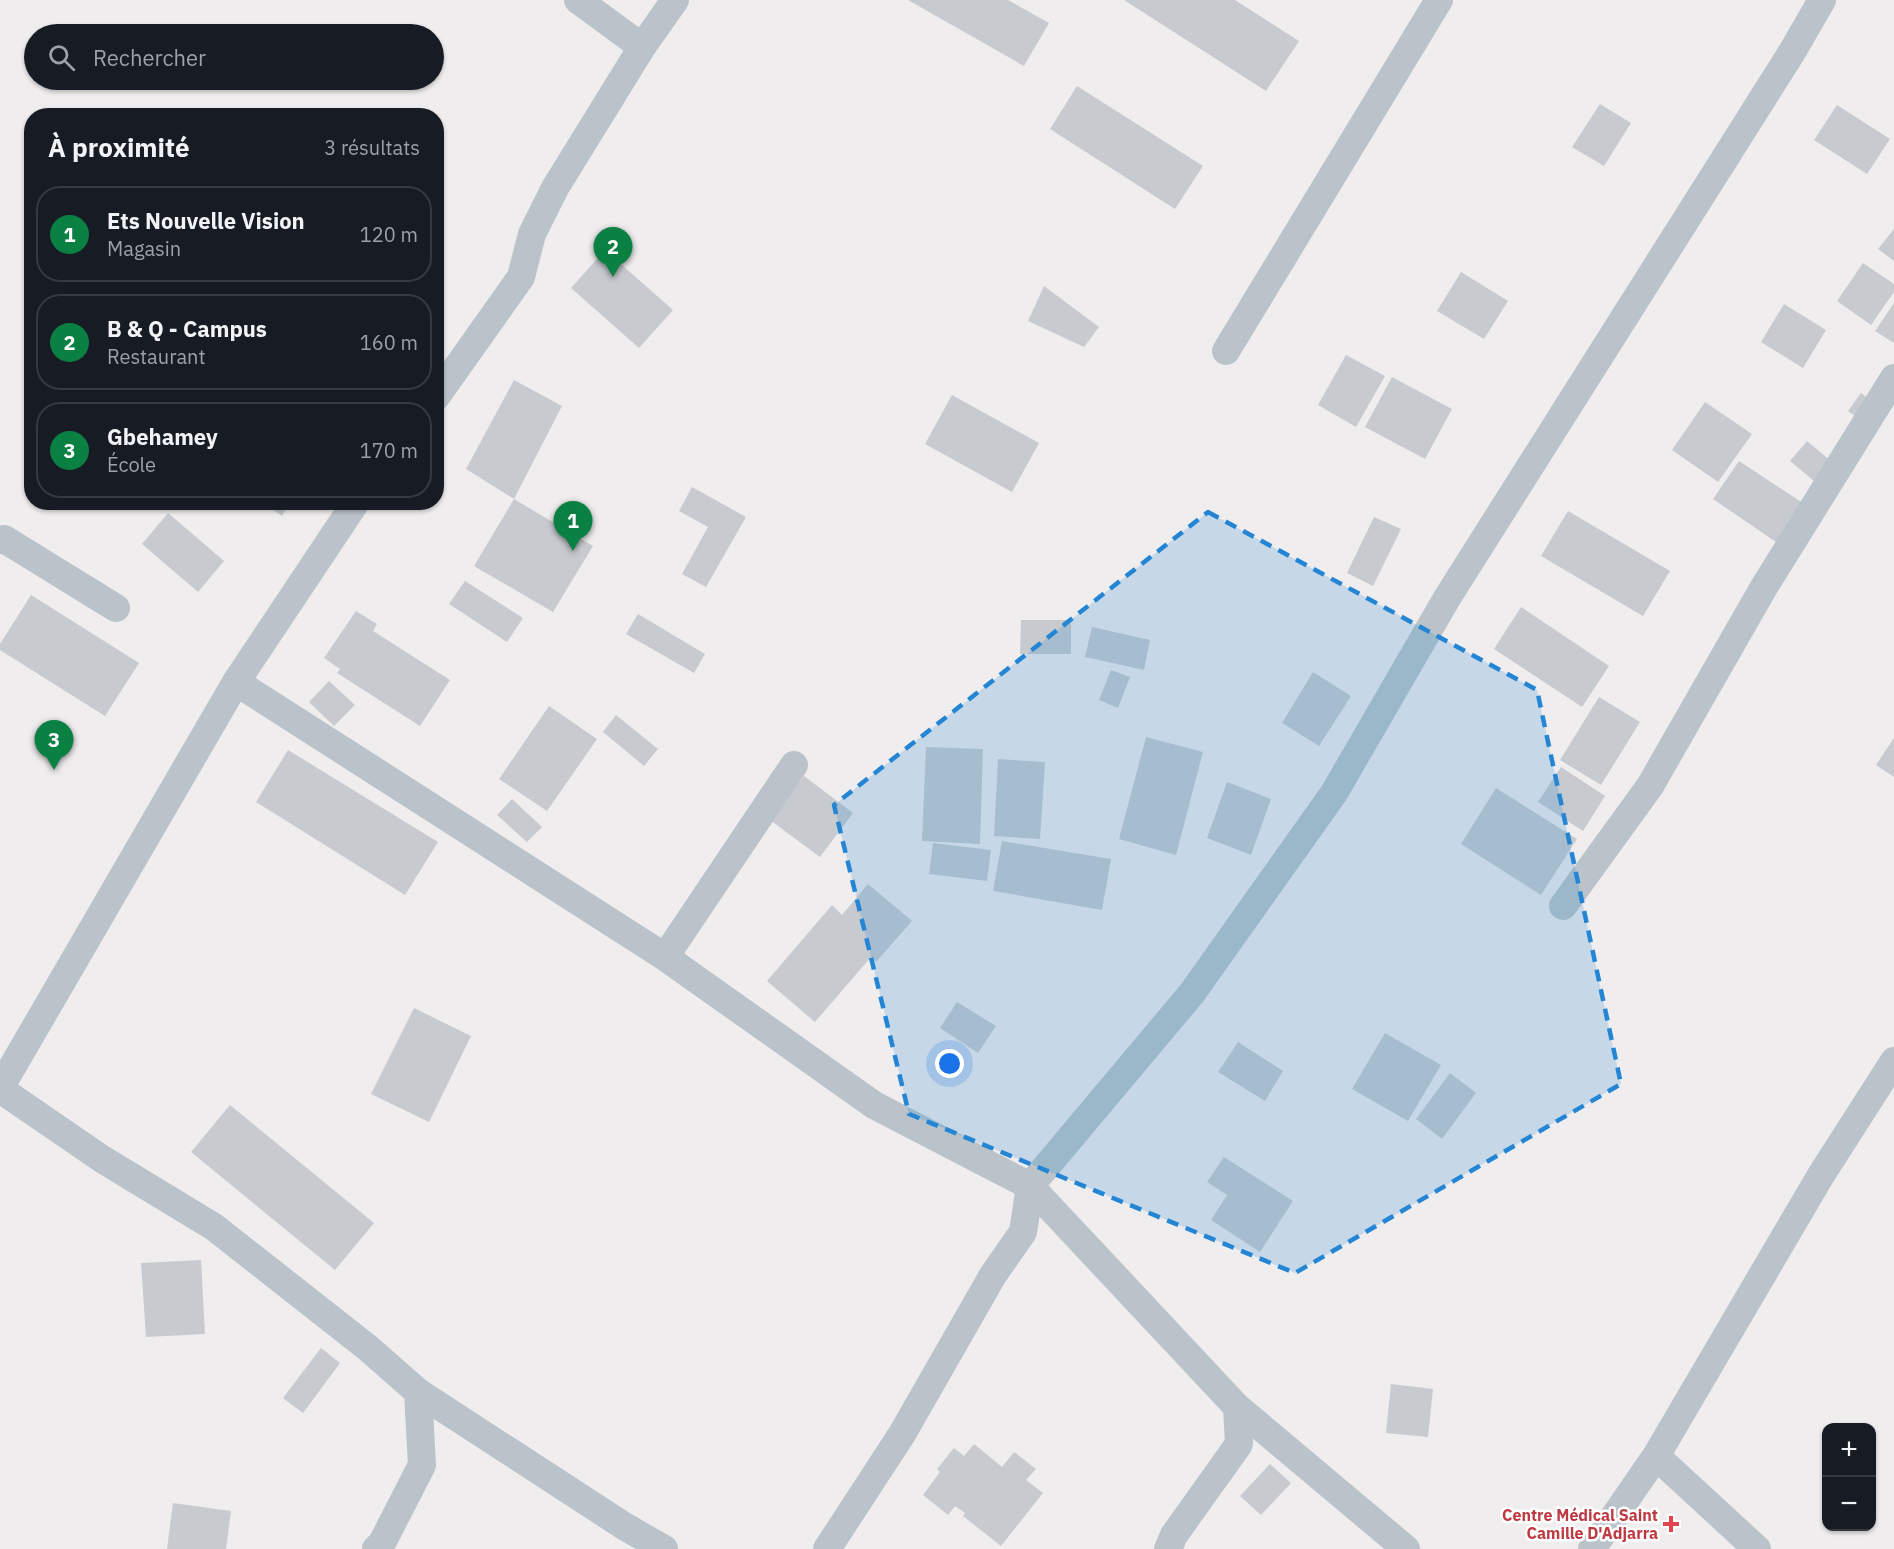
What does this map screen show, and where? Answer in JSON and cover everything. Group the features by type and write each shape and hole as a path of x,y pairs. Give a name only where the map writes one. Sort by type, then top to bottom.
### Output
{"street":[{"path":"578,0 642,47"},
{"path":"444,386 521,277 532,234 555,188 642,47 675,0"},
{"path":"1226,351 1439,0"},
{"path":"827,1549 902,1434 993,1275 1023,1232 1030,1185 1192,993 1334,793 1447,598 1792,52 1822,0"},
{"path":"1563,906 1650,786 1764,587 1894,378"},
{"path":"351,510 236,682 0,1088 102,1159 214,1227 368,1348 418,1392 664,1549"},
{"path":"0,540 4,540 116,608"},
{"path":"236,682 665,957 874,1105 1030,1185 1237,1407 1406,1549"},
{"path":"665,957 794,765"},
{"path":"1592,1549 1656,1456 1821,1175 1894,1061"},
{"path":"376,1549 382,1543 422,1466 418,1392"},
{"path":"1168,1549 1174,1535 1239,1444 1237,1407"},
{"path":"1656,1456 1757,1549"}],"highlighted area":[{"path":"1208,512 1537,690 1621,1084 1295,1273 909,1114 834,805"}],"building":[{"path":"908,0 1008,0 1049,23 1024,66"},
{"path":"1124,0 1235,0 1299,41 1266,91"},
{"path":"1077,86 1203,166 1175,209 1050,129"},
{"path":"1600,104 1631,123 1604,166 1572,147"},
{"path":"1837,105 1890,139 1867,174 1814,140"},
{"path":"1894,229 1894,261 1878,249"},
{"path":"605,250 673,310 639,348 571,288"},
{"path":"1863,263 1894,284 1894,292 1871,325 1837,301"},
{"path":"1461,272 1508,301 1484,339 1437,311"},
{"path":"1044,286 1099,327 1084,347 1028,321"},
{"path":"1894,303 1894,343 1875,331"},
{"path":"1784,304 1826,330 1803,368 1761,342"},
{"path":"1346,355 1385,376 1356,427 1318,405"},
{"path":"1392,377 1452,409 1425,459 1365,427"},
{"path":"514,380 562,406 514,499 466,469"},
{"path":"1861,393 1876,404 1863,422 1848,411"},
{"path":"952,395 1039,443 1012,492 925,444"},
{"path":"1705,402 1752,434 1718,482 1672,450"},
{"path":"1807,441 1837,466 1820,486 1790,461"},
{"path":"1739,461 1809,507 1782,546 1713,499"},
{"path":"692,487 746,517 706,587 682,574 708,527 679,511"},
{"path":"514,499 593,546 553,612 474,566"},
{"path":"273,510 286,510 282,516"},
{"path":"1568,511 1670,571 1643,616 1541,556"},
{"path":"168,513 224,561 198,592 142,544"},
{"path":"1374,517 1401,529 1373,586 1347,573"},
{"path":"465,581 523,618 507,642 449,604"},
{"path":"31,595 139,663 105,716 0,650 0,644"},
{"path":"1521,607 1609,666 1582,707 1494,649"},
{"path":"356,611 377,624 373,631 450,680 420,726 337,673 340,669 324,658"},
{"path":"638,614 705,654 694,673 626,634"},
{"path":"1021,620 1071,620 1071,654 1020,654"},
{"path":"1092,627 1150,640 1144,670 1085,657"},
{"path":"1111,670 1130,677 1118,708 1099,700"},
{"path":"1313,672 1351,696 1319,746 1282,723"},
{"path":"329,681 355,705 334,726 309,702"},
{"path":"1599,697 1640,722 1601,785 1560,760"},
{"path":"549,706 597,739 547,811 499,779"},
{"path":"616,715 658,749 644,766 603,732"},
{"path":"1146,737 1203,752 1176,855 1119,839"},
{"path":"1894,738 1894,777 1876,765"},
{"path":"926,747 983,749 980,844 922,841"},
{"path":"288,750 438,842 405,895 256,802"},
{"path":"998,759 1045,762 1040,839 994,836"},
{"path":"1561,767 1605,796 1583,831 1538,802"},
{"path":"804,776 853,813 820,857 770,820"},
{"path":"1227,782 1271,799 1251,855 1207,838"},
{"path":"1496,788 1577,839 1541,895 1461,844"},
{"path":"512,799 542,827 527,842 497,815"},
{"path":"1002,841 1111,859 1102,910 993,891"},
{"path":"933,843 991,850 987,881 929,874"},
{"path":"868,884 912,921 876,962 871,957 815,1022 767,981 832,905 842,915"},
{"path":"957,1002 996,1026 978,1053 940,1028"},
{"path":"414,1008 471,1036 429,1122 371,1094"},
{"path":"1385,1033 1441,1065 1408,1121 1352,1089"},
{"path":"1238,1042 1283,1071 1265,1101 1218,1072"},
{"path":"1450,1073 1476,1093 1442,1139 1416,1119"},
{"path":"230,1105 374,1223 335,1270 191,1152"},
{"path":"1224,1157 1293,1201 1260,1252 1211,1220 1227,1195 1207,1182"},
{"path":"201,1260 205,1334 146,1337 141,1263"},
{"path":"321,1348 340,1363 303,1413 283,1398"},
{"path":"1391,1384 1433,1389 1428,1437 1386,1433"},
{"path":"974,1444 1002,1467 1014,1452 1036,1469 1026,1480 1043,1493 1001,1546 963,1516 965,1513 955,1506 948,1515 923,1495 940,1472 937,1469 954,1448 964,1456"},
{"path":"1270,1464 1291,1483 1261,1515 1240,1496"},
{"path":"173,1503 231,1511 226,1549 167,1549"}],"place":[{"name":"B & Q - Campus","path":"613,277"},
{"name":"Ets Nouvelle Vision","path":"573,551"},
{"name":"Gbehamey","path":"54,770"},
{"name":"Centre Médical Saint Camille D'Adjarra","path":"1671,1524"}]}
